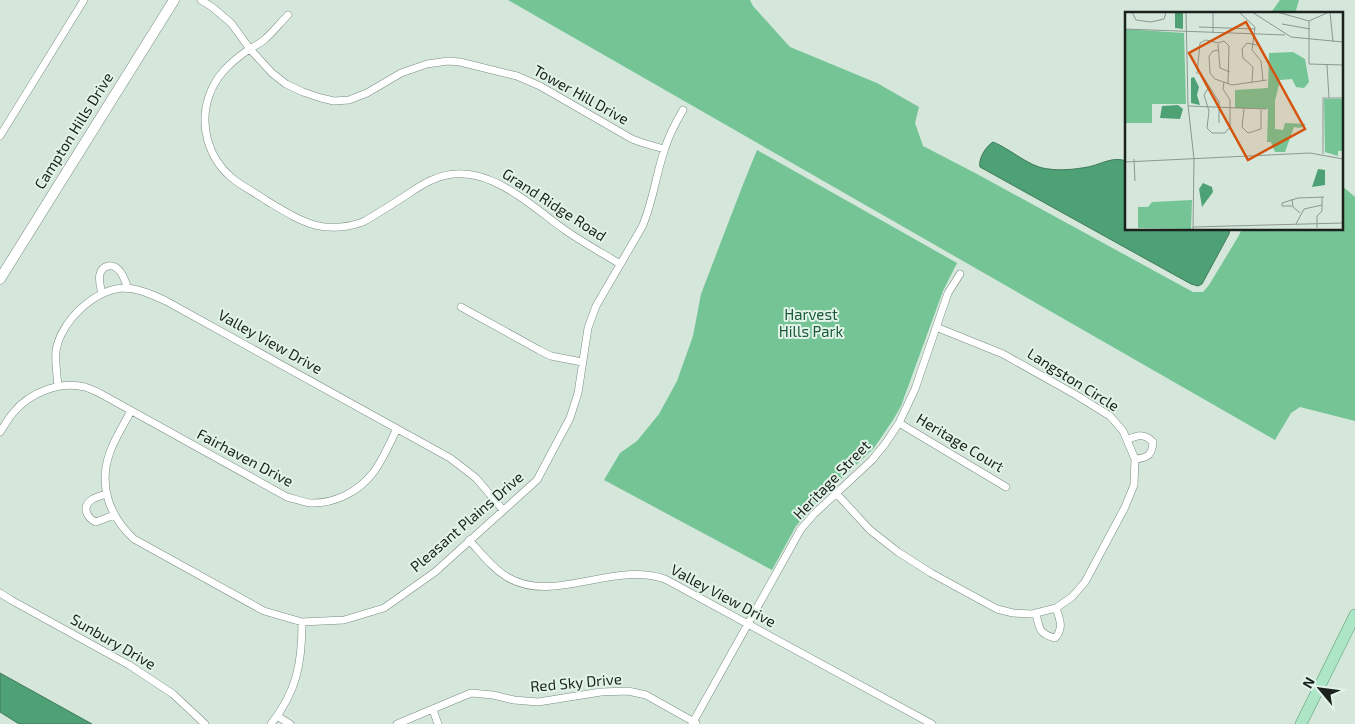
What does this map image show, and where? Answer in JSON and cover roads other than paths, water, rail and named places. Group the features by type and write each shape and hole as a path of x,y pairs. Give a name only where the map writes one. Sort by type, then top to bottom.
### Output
{"main road":[{"path":"1301,724 1355,615"}],"street":[{"path":"0,136 84,0"},
{"name":"Campton Hills Drive","path":"0,279 174,0"},
{"name":"Tower Hill Drive","path":"201,0 222,14 231,23 250,49 272,73 286,84 321,98 349,100 402,73 427,64 448,61 473,64 517,76 540,86 632,139 664,149"},
{"name":"Grand Ridge Road","path":"288,15 263,41 228,65 211,89 206,105 204,122 207,139 217,162 230,177 307,223 337,228 353,226 363,222 432,180 446,175 468,174 484,178 506,188 535,206 573,236 620,264"},
{"name":"Pleasant Plains Drive","path":"132,411 110,452 105,475 106,494 114,515 125,530 140,543 264,611 302,622 344,620 384,608 435,572 537,480 570,418 574,406 588,328 593,313 646,218 664,149 683,110"},
{"path":"102,294 100,274 105,267 110,266 123,275 128,289"},
{"name":"Heritage Street","path":"694,723 802,529 814,514 872,460 899,423 915,389 948,293 960,274"},
{"name":"Valley View Drive","path":"58,386 56,350 63,331 72,317 85,305 102,294 128,289 147,292 166,300 432,448 463,467 476,478 503,510"},
{"path":"461,307 551,356 582,362"},
{"name":"Langston Circle","path":"836,493 870,530 898,552 931,573 997,609 1012,613 1036,613 1056,608 1072,597 1085,582 1121,515 1134,485 1135,458 1123,431 1110,416 1003,354 936,327"},
{"path":"0,432 19,406 42,392 58,386"},
{"name":"Fairhaven Drive","path":"58,386 86,387 104,395 287,497 310,502 329,501 346,496 360,487 373,473 397,429"},
{"name":"Heritage Court","path":"899,423 1006,487"},
{"path":"1127,440 1141,435 1148,437 1153,442 1149,455 1135,458"},
{"path":"106,494 91,499 88,502 87,514 89,518 96,522 114,515"},
{"name":"Valley View Drive","path":"469,540 501,573 527,586 548,588 622,575 642,574 665,579 932,724"},
{"name":"Sunbury Drive","path":"0,593 129,665 173,694 205,724"},
{"path":"1036,613 1039,628 1045,636 1055,638 1060,633 1062,624 1056,608"},
{"path":"271,724 289,697 296,679 302,646 302,622"},
{"name":"Red Sky Drive","path":"396,724 471,693 538,702 600,692 628,691 646,695 694,723"},
{"path":"433,710 438,724"},
{"path":"277,716 290,724"}],"park label":[{"name":"Harvest Hills Park","path":"811,324"}]}
